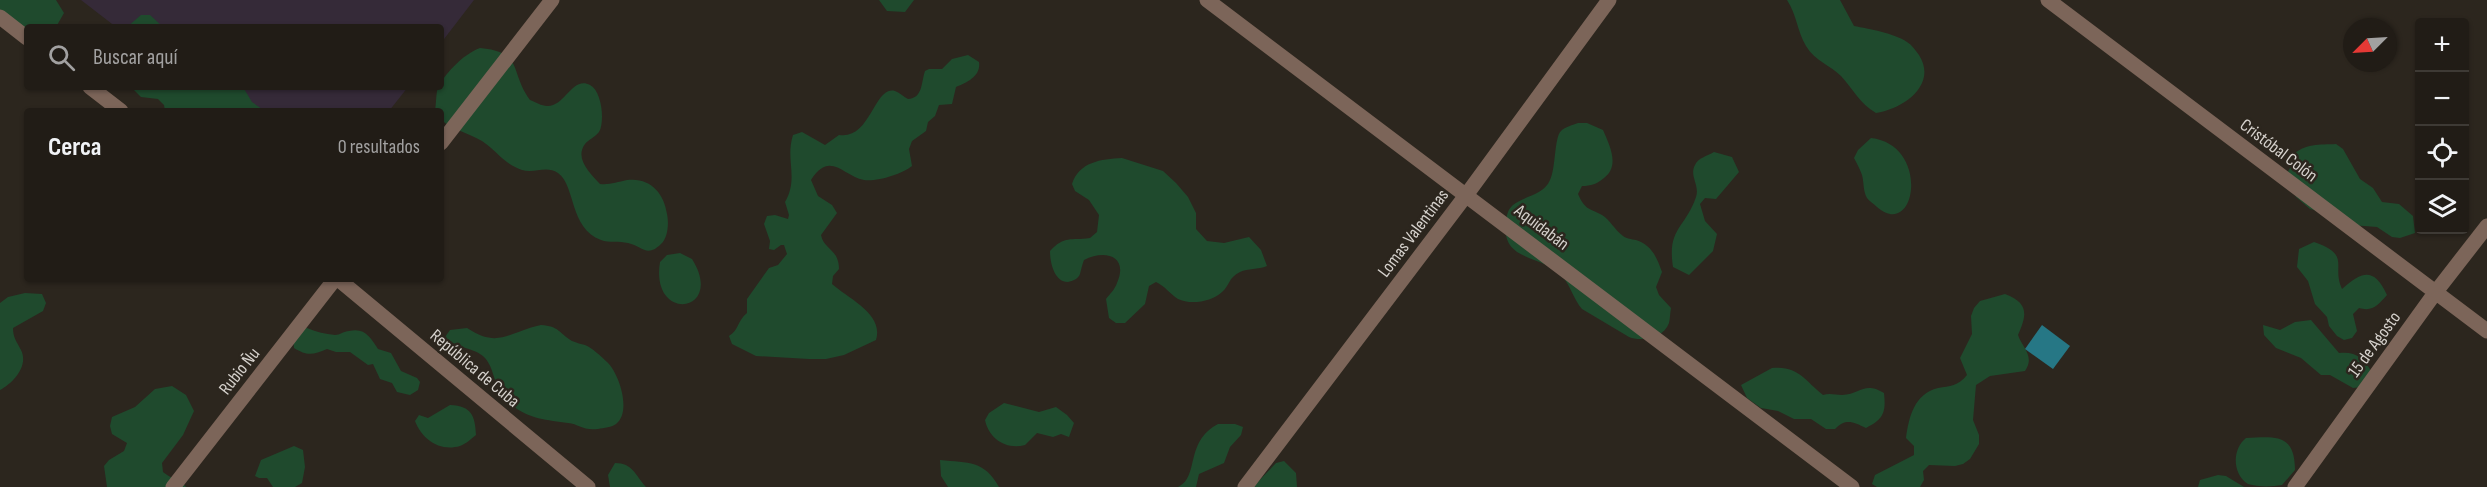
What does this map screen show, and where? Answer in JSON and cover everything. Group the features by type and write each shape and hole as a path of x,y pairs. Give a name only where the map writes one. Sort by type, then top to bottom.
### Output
{"street":[{"path":"444,139 552,0"},
{"name":"Aquidabán","path":"1207,0 1467,194 1852,487"},
{"name":"Lomas Valentinas","path":"1245,487 1467,194 1609,0"},
{"name":"Cristóbal Colón","path":"2048,0 2487,331"},
{"path":"0,17 24,36"},
{"path":"94,90 117,108"},
{"name":"15 de Agosto","path":"2295,487 2435,293 2487,226"},
{"name":"Rubio Ñu","path":"173,487 335,282"},
{"name":"República de Cuba","path":"341,282 588,487"}],"shaded area":[{"path":"81,0 474,0 444,39 444,24 112,24"},
{"path":"197,90 406,90 391,108 220,108"}],"green space":[{"path":"0,0 56,0 64,13 58,24 24,24 24,31 0,11"},
{"path":"879,0 914,0 905,12 887,11"},
{"path":"1787,0 1840,0 1854,26 1888,34 1907,42 1919,55 1924,66 1924,76 1915,94 1886,111 1876,113 1870,109 1841,76 1810,51 1803,40"},
{"path":"141,15 150,15 160,24 130,24"},
{"path":"480,48 494,50 510,59 530,100 541,105 553,105 559,102 573,88 584,83 594,88 600,100 602,121 599,132 586,143 582,150 581,155 585,166 600,184 627,180 643,181 659,193 668,218 667,234 661,244 648,251 633,244 601,240 583,226 568,187 558,173 549,170 526,171 516,168 482,141 444,122 444,108 435,108 437,91 444,90 444,78 448,72"},
{"path":"968,55 979,62 976,75 956,87 952,104 939,105 935,116 928,122 926,131 912,141 909,149 912,166 889,177 864,180 831,166 818,171 811,180 818,196 832,205 837,213 821,235 825,244 837,257 839,269 833,276 832,284 856,301 870,315 875,322 876,340 844,355 826,359 756,356 732,344 729,336 747,313 747,299 769,268 778,265 787,254 784,245 774,250 769,249 770,241 764,224 767,216 775,215 788,219 785,202 792,177 790,153 793,135 802,132 825,145 839,135 850,134 865,122 882,96 888,91 895,91 908,99 913,98 921,89 925,71 942,69 952,59"},
{"path":"134,90 245,90 252,102 261,108 164,108 158,99 141,97"},
{"path":"1578,123 1587,123 1603,130 1611,149 1613,162 1609,173 1601,180 1588,186 1582,186 1578,194 1583,203 1605,217 1623,236 1646,245 1656,257 1662,272 1656,287 1659,295 1671,308 1666,328 1652,338 1629,337 1582,309 1563,277 1545,264 1516,251 1510,245 1506,235 1506,222 1510,209 1547,185 1552,175 1556,146 1561,131"},
{"path":"1871,138 1890,144 1903,157 1910,172 1911,188 1908,202 1901,212 1890,214 1877,207 1866,196 1862,175 1854,158 1858,150"},
{"path":"2336,144 2343,149 2360,179 2373,188 2382,202 2399,204 2413,216 2415,233 2400,238 2392,237 2377,227 2351,225 2336,216 2310,209 2296,197 2288,182 2287,173 2292,165 2292,156 2302,149"},
{"path":"1714,152 1732,157 1739,172 1716,199 1705,198 1700,204 1705,221 1717,234 1713,251 1689,275 1673,267 1673,244 1678,229 1692,208 1696,197 1697,188 1693,169 1700,159"},
{"path":"1122,158 1163,171 1176,183 1188,197 1196,213 1196,229 1207,241 1224,243 1249,237 1261,250 1267,266 1240,272 1218,295 1201,301 1189,302 1178,299 1156,282 1149,286 1145,304 1125,323 1116,323 1109,318 1106,299 1115,287 1120,274 1117,261 1107,255 1084,260 1079,276 1068,282 1059,279 1056,275 1050,251 1064,241 1090,238 1097,232 1099,215 1089,200 1075,191 1072,184 1075,177 1085,166 1092,163"},
{"path":"2314,242 2333,251 2337,256 2342,289 2355,279 2367,275 2377,279 2387,295 2375,307 2359,308 2353,314 2357,331 2352,338 2344,340 2337,336 2329,326 2327,317 2315,304 2308,281 2297,267 2299,249"},
{"path":"680,253 692,259 700,277 700,291 694,300 685,304 675,303 666,295 660,282 660,262 667,255"},
{"path":"25,293 42,294 46,303 43,311 13,328 23,362 10,383 0,390 0,303 8,297"},
{"path":"2005,294 2018,301 2024,310 2018,335 2027,353 2028,366 2025,371 1990,376 1976,385 1973,420 1979,435 1979,444 1970,459 1955,466 1929,465 1923,471 1924,480 1920,487 1877,487 1872,484 1875,475 1914,455 1914,446 1906,438 1914,407 1923,395 1930,391 1950,386 1964,379 1967,375 1960,358 1972,334 1971,316 1974,308 1980,301"},
{"path":"2311,320 2339,353 2355,354 2366,363 2372,373 2362,387 2353,388 2330,375 2321,375 2301,358 2276,348 2264,335 2263,325 2280,330 2295,322"},
{"path":"541,325 555,328 572,341 588,346 611,367 619,383 623,402 621,418 616,424 605,428 589,429 539,418 518,410 505,399 497,386 489,363 481,354 454,344 445,337 450,330 467,328 487,337 504,337"},
{"path":"307,328 335,335 355,330 363,332 370,337 378,349 391,353 401,371 417,378 420,382 418,390 410,395 397,392 392,383 380,379 373,364 368,365 350,352 336,352 327,349 310,354 294,348 293,335 298,329"},
{"path":"1772,368 1789,369 1795,372 1823,395 1842,395 1872,388 1884,393 1884,410 1877,421 1866,428 1846,422 1835,429 1826,429 1811,419 1794,419 1778,411 1761,408 1747,398 1741,385"},
{"path":"172,386 186,395 194,411 183,435 162,463 163,472 186,487 107,487 104,466 124,451 127,443 112,434 110,426 112,417 135,407 155,389"},
{"path":"1004,403 1039,412 1056,407 1074,423 1069,437 1061,434 1053,437 1037,433 1025,445 1011,446 999,442 990,433 985,420 989,413"},
{"path":"450,405 463,407 471,413 475,422 476,435 462,445 445,447 427,438 415,421 419,415 428,418"},
{"path":"1218,424 1235,424 1243,427 1241,435 1230,447 1224,463 1199,474 1196,487 1178,487 1189,475 1200,440 1207,431"},
{"path":"2266,437 2287,443 2294,458 2295,470 2282,485 2256,486 2243,480 2237,468 2236,455 2238,448 2246,438"},
{"path":"294,446 303,450 305,467 302,483 295,487 273,487 267,478 255,476 261,460"},
{"path":"940,460 975,464 988,472 999,487 948,487 941,476"},
{"path":"1284,461 1296,473 1297,487 1253,487 1276,463"},
{"path":"615,463 630,467 646,487 610,487 608,475"},
{"path":"2218,475 2226,476 2244,487 2198,487 2200,480"}],"water":[{"path":"2042,325 2070,346 2053,369 2025,349"}]}
